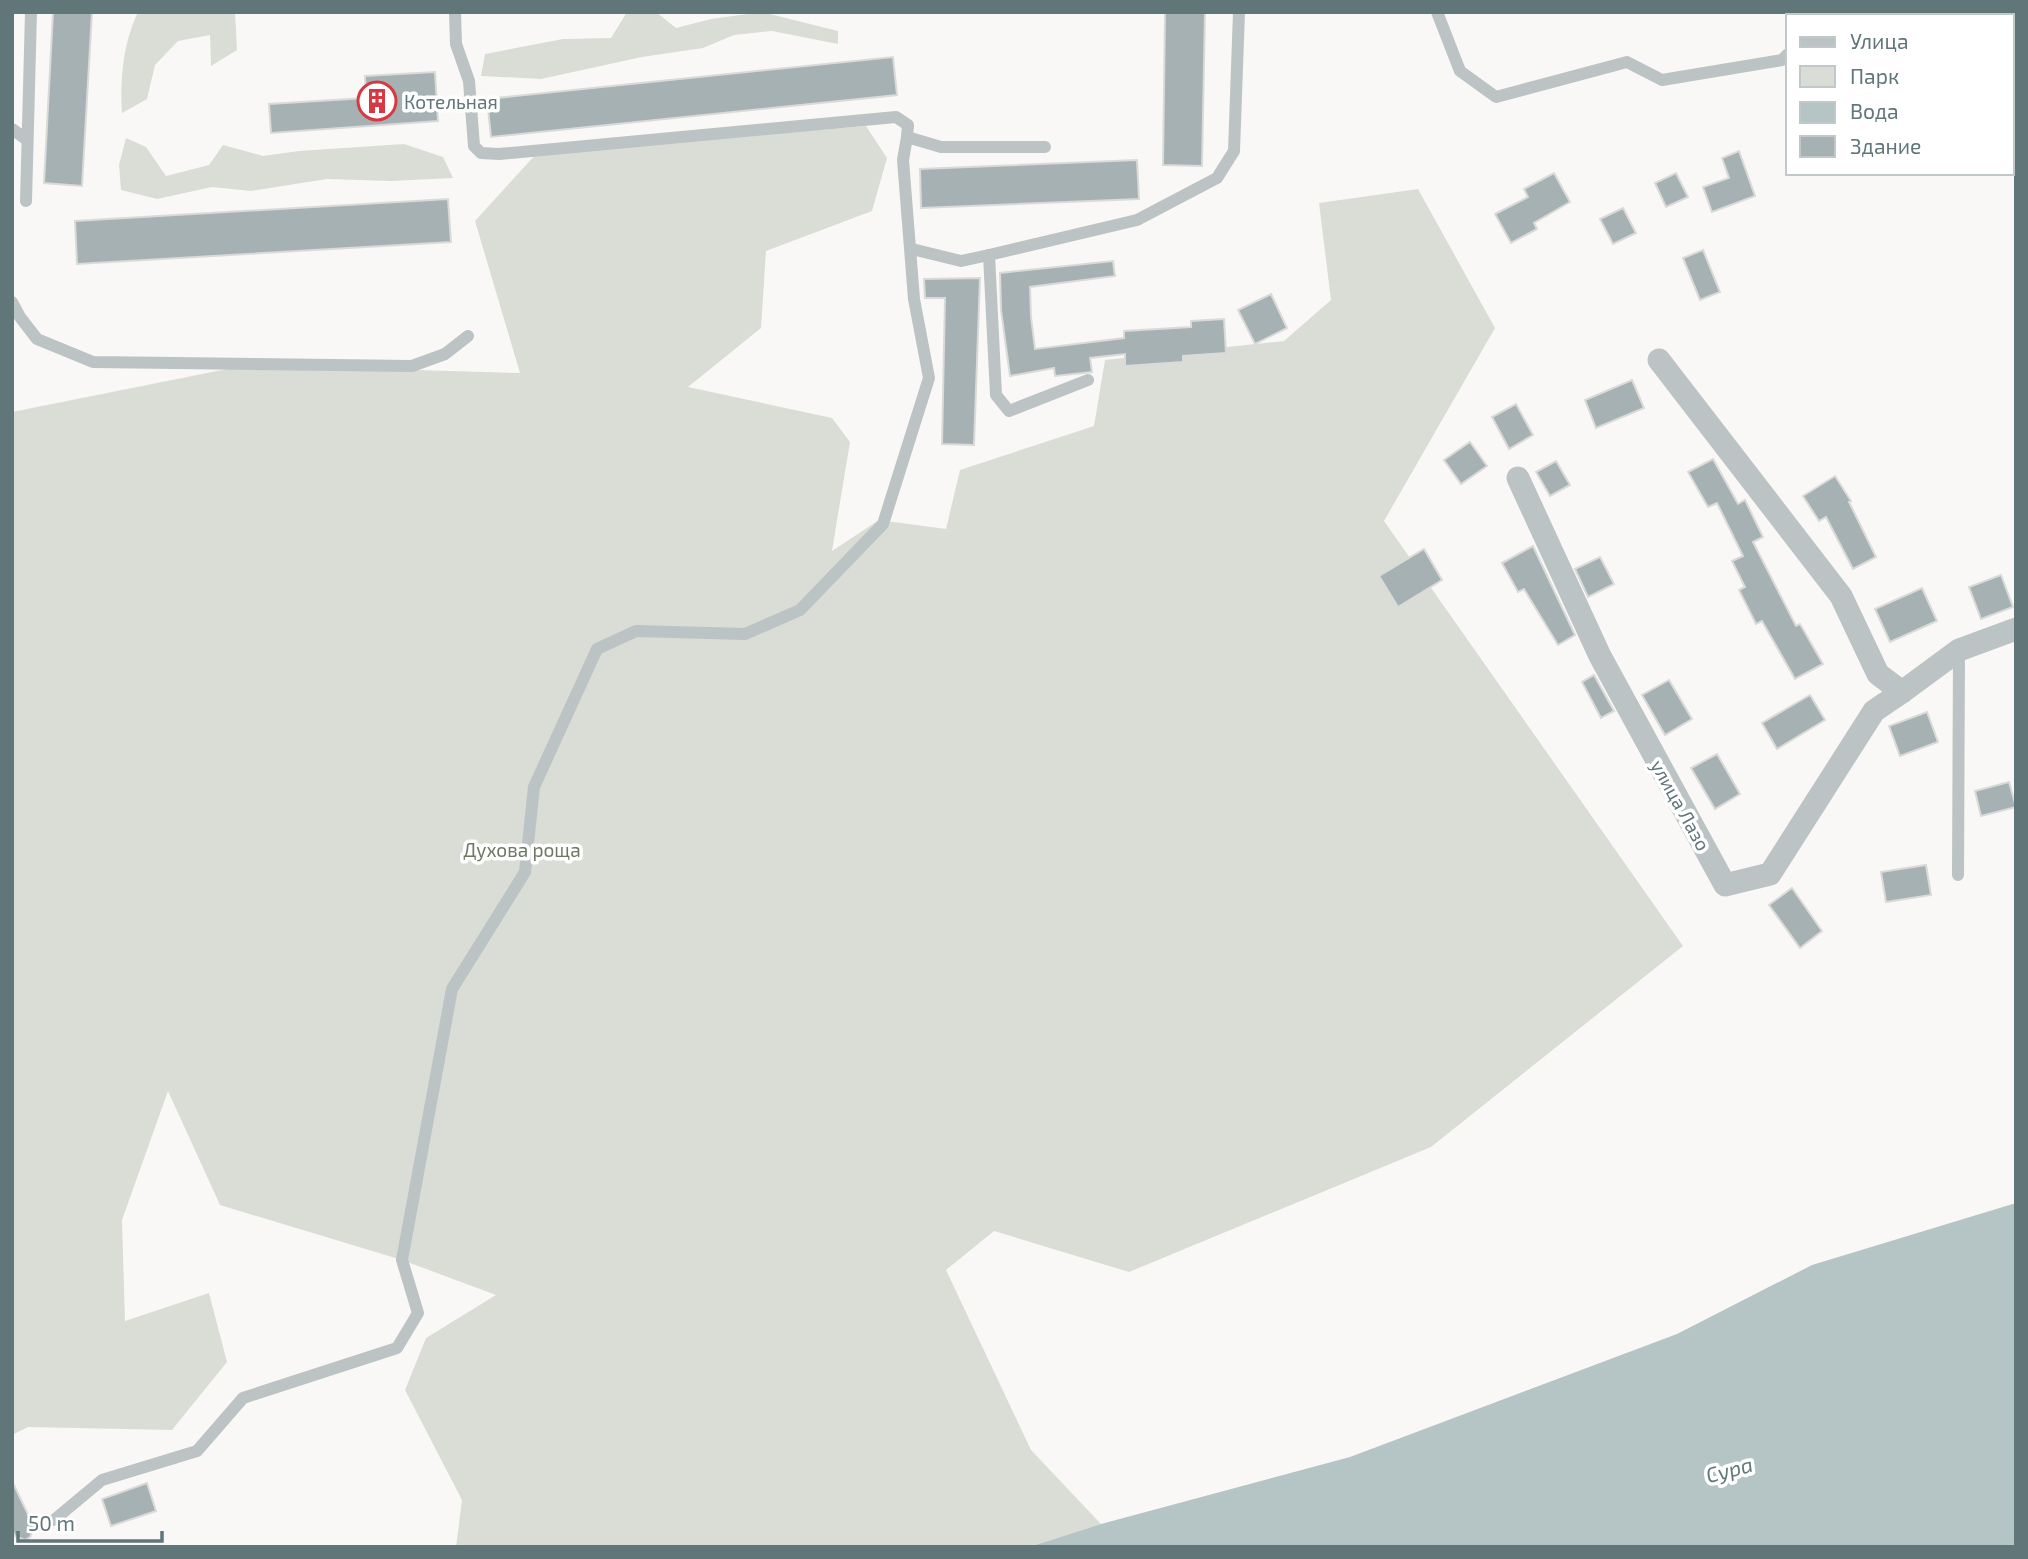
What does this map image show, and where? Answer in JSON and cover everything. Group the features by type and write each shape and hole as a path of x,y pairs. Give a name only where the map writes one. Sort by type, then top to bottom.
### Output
{"street":[{"path":"1659,360 1841,596 1878,674 1902,692"},
{"name":"улица Лазо","path":"1518,478 1600,656 1725,885 1770,874 1874,712 1959,650 2016,629"}],"lane":[{"path":"26,201 31,12"},
{"path":"54,1520 102,1480 197,1451 243,1398 397,1348 418,1313 402,1260 452,989 525,872 534,787 597,649 636,631 745,634 800,610 883,524 929,378 915,299 903,160 908,125 896,117 499,154 481,153 474,146 469,81 456,44 455,12"},
{"path":"912,249 961,261 989,255 1137,220 1217,178 1234,151 1239,12"},
{"path":"1437,12 1460,71 1496,97 1627,62 1662,80 1783,60 1786,56"},
{"path":"12,129 26,139"},
{"path":"907,136 941,147 1045,147"},
{"path":"989,255 996,395 1009,411 1088,380"},
{"path":"12,302 37,339 93,362 412,366 445,354 468,336"},
{"path":"1958,875 1959,650"}],"green space":[{"path":"138,12 235,12 237,50 211,66 210,35 178,41 155,65 147,99 122,113 124,61"},
{"path":"627,12 656,12 676,28 711,19 762,12 838,31 838,44 772,31 734,35 703,48 642,57 541,79 481,76 485,54 563,39 611,38"},
{"name":"Духова роща","path":"866,126 887,158 872,211 766,251 761,328 688,387 832,418 850,442 832,551 879,520 946,529 960,470 1094,426 1105,360 1284,341 1331,300 1319,203 1418,189 1495,328 1384,521 1683,946 1431,1147 1129,1272 994,1231 946,1270 1031,1450 1101,1524 1029,1547 456,1547 462,1500 405,1390 426,1338 496,1295 402,1260 220,1205 168,1091 122,1220 125,1321 209,1293 227,1362 172,1430 28,1427 12,1435 12,412 247,365 520,373 475,221 537,153"},
{"path":"126,138 146,147 166,176 209,165 223,145 263,156 404,144 443,157 453,178 391,181 327,179 251,191 212,187 157,199 121,190 119,165"}],"water":[{"name":"Сура","path":"2016,1203 2016,1547 1029,1547 1101,1524 1350,1457 1677,1334 1812,1265"}],"building":[{"path":"53,12 92,12 82,186 44,183"},
{"path":"1165,12 1205,12 1202,166 1163,165"},
{"path":"893,57 897,95 491,137 487,99"},
{"name":"Котельная","path":"435,72 438,121 271,133 269,104 366,98 365,76"},
{"path":"1739,151 1755,196 1712,212 1703,187 1729,178 1722,158"},
{"path":"1137,160 1139,199 921,208 920,169"},
{"path":"1554,173 1570,202 1534,223 1537,229 1511,243 1495,214 1528,197 1524,189"},
{"path":"1676,173 1688,197 1666,207 1655,183"},
{"path":"448,199 451,242 77,264 75,221"},
{"path":"1623,208 1636,233 1613,244 1600,219"},
{"path":"1703,250 1720,292 1700,300 1683,258"},
{"path":"1113,261 1115,276 1030,287 1035,349 1124,338 1124,331 1191,327 1191,321 1224,319 1226,353 1183,356 1183,362 1125,366 1125,354 1090,358 1092,372 1055,376 1054,368 1010,376 1001,310 1000,273"},
{"path":"980,278 974,445 942,444 945,298 925,298 924,279"},
{"path":"1271,294 1287,328 1255,344 1238,310"},
{"path":"1632,380 1644,408 1596,428 1585,400"},
{"path":"1516,404 1533,435 1509,449 1492,417"},
{"path":"1470,442 1487,466 1461,484 1444,460"},
{"path":"1713,459 1738,504 1745,500 1763,537 1753,542 1796,626 1800,624 1823,664 1795,679 1762,621 1756,624 1739,590 1745,587 1732,561 1743,556 1717,503 1708,507 1688,472"},
{"path":"1556,461 1570,485 1550,496 1536,472"},
{"path":"1835,476 1851,501 1849,502 1876,557 1853,569 1826,517 1819,521 1803,496"},
{"path":"1533,546 1575,635 1558,645 1524,589 1518,592 1502,563"},
{"path":"1424,549 1442,580 1398,607 1379,576"},
{"path":"1600,557 1614,584 1588,597 1575,569"},
{"path":"2001,575 2013,607 1981,619 1969,587"},
{"path":"1922,588 1937,621 1890,642 1875,609"},
{"path":"1594,675 1614,711 1601,718 1582,682"},
{"path":"1669,680 1692,719 1665,735 1642,695"},
{"path":"1810,695 1825,720 1777,749 1762,723"},
{"path":"1927,712 1938,742 1900,756 1889,726"},
{"path":"1717,754 1740,794 1715,809 1691,768"},
{"path":"2009,782 2016,807 1981,816 1975,791"},
{"path":"1926,865 1931,895 1886,902 1881,872"},
{"path":"1792,888 1822,931 1800,948 1769,905"},
{"path":"12,1481 34,1527 30,1537 25,1540 15,1536 12,1530"},
{"path":"147,1483 156,1511 111,1526 102,1499"}],"place":[{"name":"Котельная","path":"377,101"}]}
